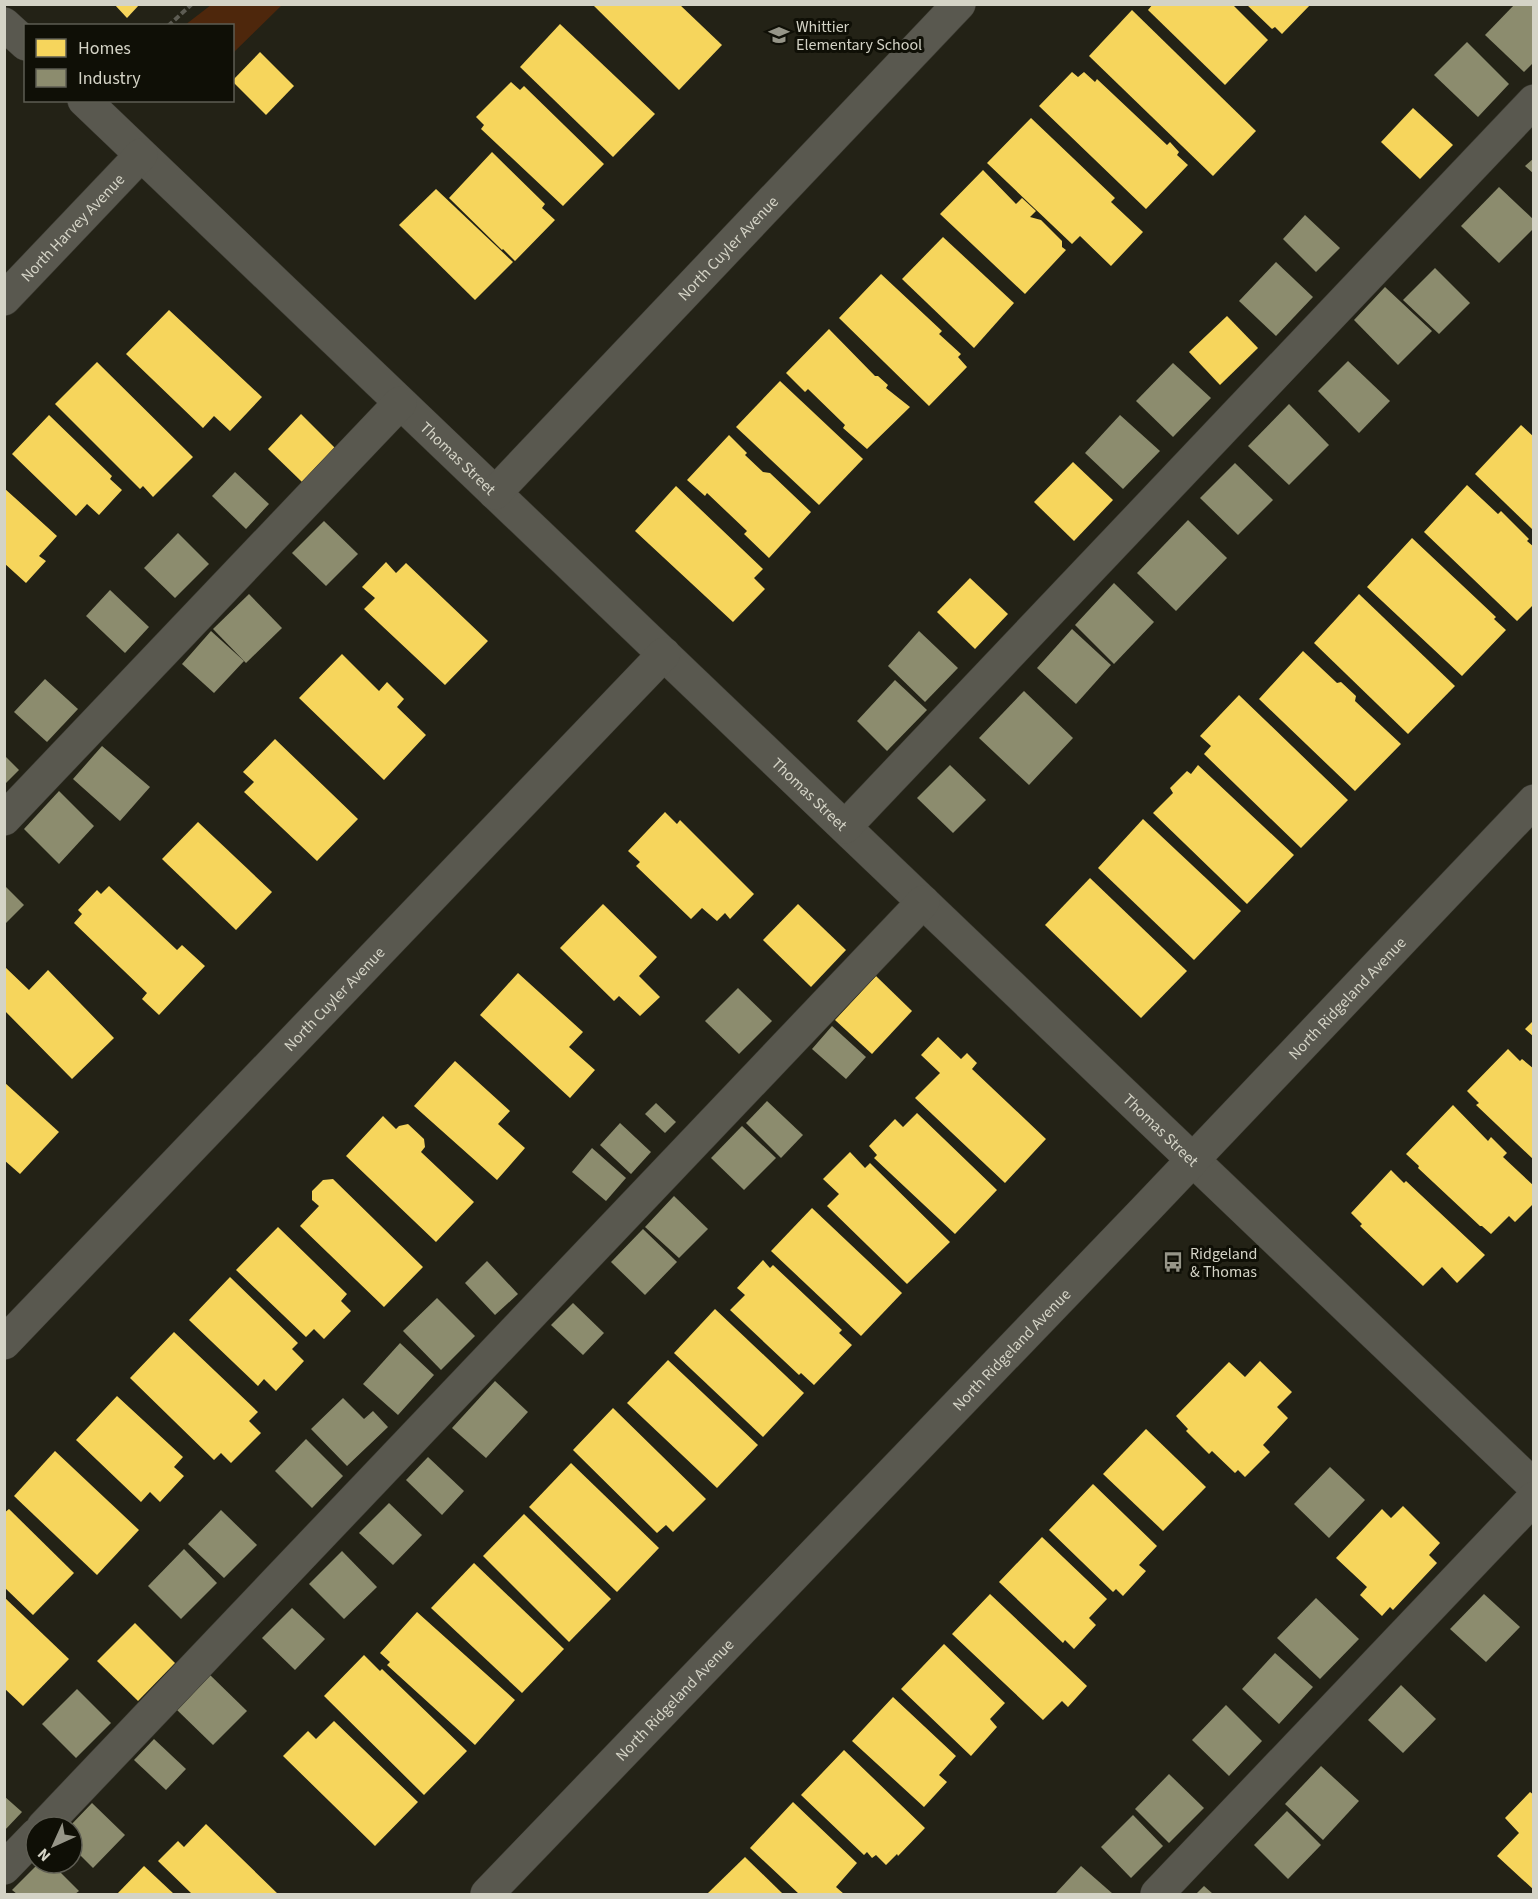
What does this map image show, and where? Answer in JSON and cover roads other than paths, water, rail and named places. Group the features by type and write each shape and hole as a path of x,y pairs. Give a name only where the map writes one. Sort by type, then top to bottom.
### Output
{"street":[{"name":"North Cuyler Avenue","path":"495,493 959,4"},
{"path":"4,24 24,42"},
{"path":"845,827 1533,101"},
{"name":"Thomas Street","path":"86,102 1533,1486"},
{"name":"North Harvey Avenue","path":"4,299 141,155"},
{"path":"4,819 400,403"},
{"name":"North Cuyler Avenue","path":"4,1343 664,654"},
{"name":"North Ridgeland Avenue","path":"487,1894 1533,801"},
{"path":"54,1815 923,902"},
{"path":"1157,1894 1533,1498"},
{"path":"4,1868 24,1847"}],"place":[{"name":"Whittier Elementary School","path":"779,35"},
{"name":"Ridgeland & Thomas","path":"1173,1262"}]}
